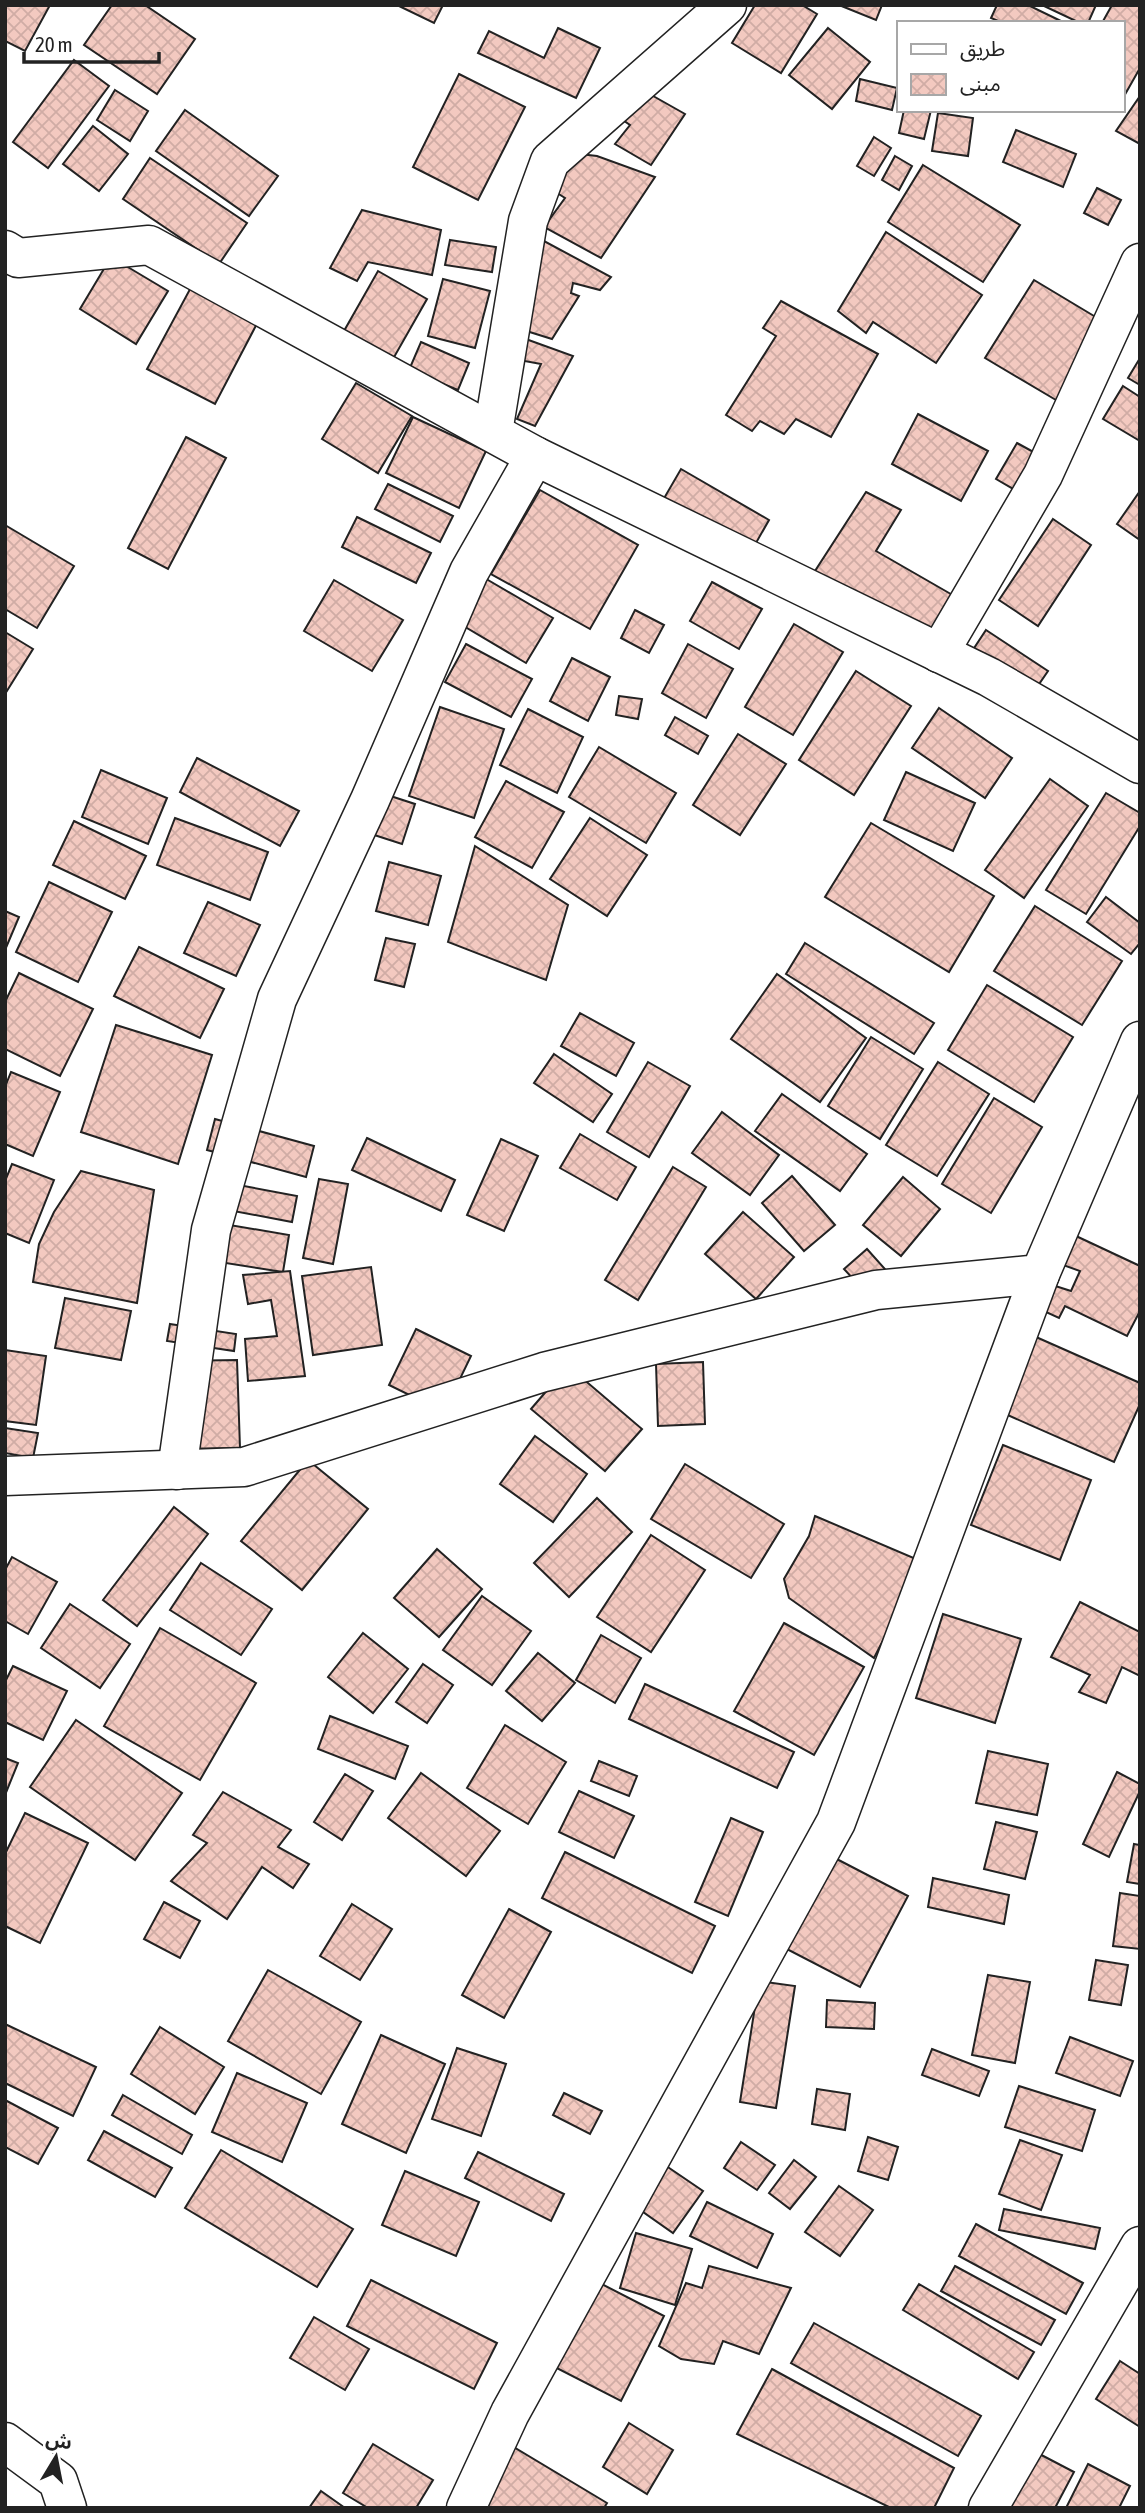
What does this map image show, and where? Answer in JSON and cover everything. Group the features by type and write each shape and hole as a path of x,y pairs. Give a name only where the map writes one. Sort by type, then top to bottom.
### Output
{"street":[{"path":"493,432 528,221 550,161 727,5"},
{"path":"5,250 18,258 149,245 535,456 989,677 1140,764"},
{"path":"939,653 1043,475 1140,263"},
{"path":"177,1470 211,1230 277,999 370,800 469,572 535,456"},
{"path":"466,2508 510,2413 836,1822 1040,1274 1140,1041"},
{"path":"5,1476 244,1467 544,1372 876,1290 1040,1274"},
{"path":"988,2508 1140,2246"},
{"path":"5,2442 58,2481 66,2508"}],"building":[{"path":"5,5 50,5 25,51 5,41"},
{"path":"112,5 145,5 195,39 157,94 84,45"},
{"path":"397,5 443,5 434,23"},
{"path":"755,5 802,5 817,14 781,73 732,43"},
{"path":"839,5 882,5 876,20"},
{"path":"997,5 1028,5 1061,21 998,21 991,18"},
{"path":"1042,5 1096,5 1089,21 1076,21"},
{"path":"1112,5 1140,5 1140,68 1124,96 1124,21 1103,21"},
{"path":"558,28 600,48 576,98 478,53 489,31 544,58"},
{"path":"828,28 870,62 832,109 789,75"},
{"path":"74,60 109,86 48,168 13,142"},
{"path":"459,74 525,107 478,200 413,167"},
{"path":"860,79 897,88 892,110 856,101"},
{"path":"639,88 685,114 651,165 615,144 630,125 614,114"},
{"path":"115,90 148,111 130,141 97,120"},
{"path":"1140,96 1140,144 1116,131"},
{"path":"185,110 278,176 249,216 156,151"},
{"path":"904,112 931,112 924,139 899,133"},
{"path":"938,113 973,118 968,156 932,151"},
{"path":"93,126 128,154 99,191 63,164"},
{"path":"1016,130 1076,154 1063,187 1003,162"},
{"path":"874,137 891,148 874,176 857,166"},
{"path":"571,153 597,156 655,177 601,258 544,227 565,198 546,186"},
{"path":"895,156 912,166 899,190 882,180"},
{"path":"150,158 247,223 219,264 123,199"},
{"path":"923,165 1020,225 983,282 888,222"},
{"path":"1097,188 1121,200 1108,225 1084,213"},
{"path":"362,210 441,230 432,275 368,262 357,281 330,268"},
{"path":"886,232 982,295 936,363 873,322 866,333 838,311"},
{"path":"529,233 611,277 600,290 573,283 571,293 579,296 552,339 520,329"},
{"path":"450,240 496,247 492,272 445,265"},
{"path":"111,257 168,291 136,344 80,309"},
{"path":"378,271 427,299 393,359 344,331"},
{"path":"196,278 262,314 215,404 147,369"},
{"path":"443,279 490,291 475,348 428,336"},
{"path":"1034,280 1109,325 1061,403 985,358"},
{"path":"781,301 878,354 831,437 796,419 784,434 760,421 752,431 726,415 776,336 763,328"},
{"path":"523,338 573,356 535,426 517,419 541,364 519,360"},
{"path":"421,342 469,363 458,390 409,370"},
{"path":"1140,358 1140,385 1128,378"},
{"path":"356,383 412,416 378,473 322,439"},
{"path":"1123,386 1140,397 1140,441 1103,419"},
{"path":"918,414 988,451 961,501 892,464"},
{"path":"413,417 486,451 459,508 386,473"},
{"path":"186,437 226,458 168,569 128,548"},
{"path":"1017,443 1048,460 1027,497 996,479"},
{"path":"681,469 769,520 752,550 663,500"},
{"path":"388,484 453,516 440,542 375,509"},
{"path":"540,490 638,545 590,629 491,574"},
{"path":"1140,491 1140,540 1117,524"},
{"path":"866,492 901,510 876,551 956,597 927,644 815,571"},
{"path":"357,517 431,553 416,583 342,547"},
{"path":"1053,519 1091,545 1038,626 999,600"},
{"path":"5,525 74,566 37,628 5,609"},
{"path":"476,573 553,618 526,663 450,618"},
{"path":"334,580 403,620 372,671 304,631"},
{"path":"712,582 762,609 739,649 690,621"},
{"path":"635,610 664,625 649,653 621,638"},
{"path":"794,624 843,652 793,735 745,707"},
{"path":"986,630 1048,671 1022,709 961,668"},
{"path":"5,632 33,649 5,694"},
{"path":"466,644 532,679 511,717 445,682"},
{"path":"688,644 733,669 706,718 662,693"},
{"path":"572,658 610,677 588,721 550,701"},
{"path":"856,671 911,706 854,795 799,760"},
{"path":"619,696 642,699 638,719 616,715"},
{"path":"440,707 504,729 474,818 409,796"},
{"path":"939,708 1012,758 985,798 912,748"},
{"path":"528,709 583,737 557,793 500,765"},
{"path":"675,717 708,736 698,754 665,735"},
{"path":"738,734 786,764 740,835 693,805"},
{"path":"599,747 676,793 646,843 569,797"},
{"path":"197,758 299,811 280,846 180,792"},
{"path":"101,770 167,798 148,844 82,817"},
{"path":"906,772 975,803 953,851 884,820"},
{"path":"1050,779 1088,806 1024,898 985,870"},
{"path":"506,781 564,812 532,868 475,837"},
{"path":"375,791 415,804 402,844 362,831"},
{"path":"1106,793 1140,813 1140,826 1086,914 1046,890"},
{"path":"175,818 268,852 250,900 157,865"},
{"path":"590,818 647,855 607,916 550,879"},
{"path":"74,821 146,856 125,899 53,865"},
{"path":"871,823 994,896 949,972 825,897"},
{"path":"475,846 568,905 546,980 448,942"},
{"path":"389,862 441,876 428,925 376,911"},
{"path":"49,882 112,912 78,982 16,952"},
{"path":"1106,897 1140,923 1140,943 1131,954 1087,922"},
{"path":"208,902 260,925 236,976 184,953"},
{"path":"1035,906 1122,961 1082,1025 994,971"},
{"path":"5,911 19,917 5,950"},
{"path":"386,938 415,944 404,987 375,980"},
{"path":"805,943 934,1023 914,1054 786,974"},
{"path":"139,947 224,989 200,1038 114,996"},
{"path":"19,973 93,1009 60,1076 5,1049 5,1002"},
{"path":"777,974 866,1038 820,1102 731,1039"},
{"path":"987,985 1073,1037 1034,1102 948,1050"},
{"path":"580,1013 634,1043 616,1076 561,1046"},
{"path":"116,1025 212,1055 178,1164 81,1132"},
{"path":"871,1037 923,1069 880,1139 828,1106"},
{"path":"554,1054 612,1094 593,1122 534,1083"},
{"path":"648,1062 690,1086 649,1157 607,1132"},
{"path":"938,1062 989,1094 937,1176 886,1145"},
{"path":"11,1072 60,1092 33,1156 5,1144 5,1087"},
{"path":"782,1094 867,1154 840,1191 755,1131"},
{"path":"994,1098 1042,1127 991,1213 942,1184"},
{"path":"722,1112 779,1155 750,1195 692,1153"},
{"path":"215,1119 314,1146 306,1177 207,1150"},
{"path":"580,1134 636,1167 617,1200 560,1168"},
{"path":"367,1138 455,1180 441,1211 352,1170"},
{"path":"501,1139 538,1156 504,1231 467,1215"},
{"path":"12,1164 54,1180 29,1243 5,1233 5,1181"},
{"path":"673,1167 706,1187 638,1300 605,1280"},
{"path":"81,1171 154,1190 137,1303 33,1282 39,1244 54,1212"},
{"path":"792,1176 835,1225 804,1251 762,1203"},
{"path":"903,1177 940,1209 901,1256 863,1225"},
{"path":"319,1179 348,1184 333,1264 303,1258"},
{"path":"212,1180 297,1196 292,1222 207,1206"},
{"path":"743,1212 794,1257 756,1299 705,1254"},
{"path":"206,1221 289,1235 283,1272 200,1259"},
{"path":"1076,1236 1140,1266 1140,1311 1127,1336 1065,1306 1059,1318 1035,1307 1046,1283 1071,1291 1080,1271 1063,1265"},
{"path":"867,1249 892,1277 870,1297 844,1269"},
{"path":"371,1267 382,1345 313,1355 302,1276"},
{"path":"290,1271 305,1376 248,1381 245,1339 277,1336 271,1300 248,1304 243,1275"},
{"path":"65,1298 131,1311 121,1360 55,1348"},
{"path":"170,1324 236,1334 234,1351 167,1341"},
{"path":"416,1329 471,1356 444,1412 389,1385"},
{"path":"1036,1337 1140,1383 1140,1404 1114,1462 1003,1413"},
{"path":"5,1350 46,1356 36,1425 5,1421"},
{"path":"237,1360 240,1448 177,1449 175,1361"},
{"path":"703,1362 705,1424 658,1426 656,1364"},
{"path":"568,1366 642,1429 605,1471 531,1409"},
{"path":"5,1428 38,1433 33,1458 5,1453"},
{"path":"535,1436 587,1474 553,1522 500,1484"},
{"path":"1003,1445 1091,1480 1060,1560 971,1525"},
{"path":"308,1460 368,1509 302,1590 241,1541"},
{"path":"685,1464 784,1524 751,1578 651,1519"},
{"path":"597,1498 632,1532 569,1597 534,1563"},
{"path":"174,1507 208,1534 137,1626 103,1600"},
{"path":"815,1516 923,1562 874,1658 789,1598 784,1579 809,1536"},
{"path":"651,1535 705,1570 651,1652 597,1617"},
{"path":"437,1549 482,1589 439,1637 394,1598"},
{"path":"12,1557 57,1582 28,1634 5,1621 5,1570"},
{"path":"201,1563 272,1609 241,1655 170,1610"},
{"path":"482,1596 531,1631 492,1685 443,1650"},
{"path":"1080,1602 1140,1632 1140,1676 1122,1667 1106,1703 1079,1692 1090,1675 1051,1657"},
{"path":"70,1604 130,1644 100,1688 41,1648"},
{"path":"943,1614 1021,1639 995,1723 916,1698"},
{"path":"784,1623 864,1667 814,1755 734,1711"},
{"path":"160,1628 256,1683 200,1780 104,1726"},
{"path":"363,1633 408,1669 373,1713 328,1677"},
{"path":"601,1635 641,1658 615,1703 576,1680"},
{"path":"538,1653 575,1683 542,1721 506,1691"},
{"path":"423,1664 453,1685 427,1723 396,1702"},
{"path":"13,1666 67,1691 43,1740 5,1722 5,1682"},
{"path":"645,1684 794,1752 777,1788 629,1719"},
{"path":"330,1716 408,1746 395,1779 318,1749"},
{"path":"76,1720 182,1793 135,1860 30,1787"},
{"path":"505,1725 566,1762 528,1824 467,1788"},
{"path":"988,1751 1048,1764 1037,1815 976,1803"},
{"path":"5,1758 18,1763 5,1795"},
{"path":"599,1761 637,1776 629,1796 591,1781"},
{"path":"1117,1772 1140,1784 1140,1791 1109,1857 1083,1844"},
{"path":"421,1773 500,1831 466,1876 388,1818"},
{"path":"345,1774 373,1791 342,1840 314,1822"},
{"path":"579,1791 634,1816 614,1858 559,1832"},
{"path":"223,1792 291,1830 278,1847 309,1864 293,1888 262,1867 227,1919 171,1881 207,1843 193,1835"},
{"path":"25,1813 88,1843 40,1943 5,1926 5,1854"},
{"path":"731,1818 763,1832 728,1916 695,1902"},
{"path":"996,1822 1037,1832 1025,1879 984,1869"},
{"path":"1134,1844 1140,1845 1140,1884 1127,1882"},
{"path":"565,1852 715,1926 692,1973 542,1898"},
{"path":"829,1855 908,1896 860,1987 781,1946"},
{"path":"933,1878 1009,1895 1004,1924 928,1907"},
{"path":"1120,1893 1140,1896 1140,1949 1113,1946"},
{"path":"164,1902 200,1921 180,1958 144,1939"},
{"path":"352,1904 392,1929 360,1980 320,1956"},
{"path":"509,1909 551,1932 504,2018 462,1995"},
{"path":"1096,1960 1128,1965 1121,2005 1089,2000"},
{"path":"268,1970 361,2022 321,2094 228,2041"},
{"path":"988,1975 1030,1982 1015,2063 972,2055"},
{"path":"759,1981 795,1986 776,2108 740,2102"},
{"path":"827,2000 875,2003 874,2029 826,2027"},
{"path":"5,2024 96,2067 73,2116 5,2083"},
{"path":"160,2027 224,2067 195,2114 131,2074"},
{"path":"381,2035 445,2064 406,2153 342,2124"},
{"path":"1070,2037 1133,2061 1120,2096 1056,2073"},
{"path":"457,2048 506,2064 481,2136 432,2119"},
{"path":"932,2049 989,2071 979,2096 922,2075"},
{"path":"237,2073 307,2103 282,2162 212,2132"},
{"path":"1019,2086 1095,2110 1082,2151 1005,2127"},
{"path":"817,2089 850,2094 845,2130 812,2124"},
{"path":"564,2093 602,2111 590,2134 553,2115"},
{"path":"123,2095 192,2135 182,2154 112,2115"},
{"path":"5,2100 58,2128 38,2164 5,2147"},
{"path":"104,2131 172,2168 155,2197 88,2160"},
{"path":"868,2137 898,2147 888,2180 858,2171"},
{"path":"1020,2140 1062,2155 1041,2210 999,2194"},
{"path":"741,2142 775,2165 757,2190 724,2168"},
{"path":"221,2150 353,2229 317,2287 185,2208"},
{"path":"478,2152 564,2194 551,2221 465,2178"},
{"path":"656,2159 703,2191 673,2233 626,2200"},
{"path":"794,2160 816,2177 790,2209 769,2193"},
{"path":"405,2171 479,2202 456,2256 382,2225"},
{"path":"839,2186 873,2210 840,2256 805,2232"},
{"path":"707,2202 773,2234 757,2268 690,2236"},
{"path":"1004,2209 1100,2228 1095,2249 999,2230"},
{"path":"976,2224 1083,2283 1066,2314 959,2256"},
{"path":"636,2233 692,2249 675,2305 620,2288"},
{"path":"709,2266 791,2288 759,2354 723,2341 714,2364 681,2359 659,2346 686,2283 702,2288"},
{"path":"955,2266 1055,2320 1041,2345 941,2291"},
{"path":"588,2277 664,2316 621,2401 545,2362"},
{"path":"371,2280 497,2343 474,2389 347,2326"},
{"path":"919,2284 1034,2352 1018,2379 903,2310"},
{"path":"314,2317 369,2349 345,2390 290,2358"},
{"path":"814,2323 981,2416 958,2456 791,2363"},
{"path":"1120,2361 1140,2374 1140,2427 1096,2399"},
{"path":"772,2369 954,2468 934,2508 891,2508 737,2434"},
{"path":"629,2423 673,2450 647,2494 603,2467"},
{"path":"507,2443 607,2503 604,2508 489,2508 473,2498"},
{"path":"373,2444 433,2480 416,2508 368,2508 343,2493"},
{"path":"1028,2448 1074,2472 1055,2508 996,2508"},
{"path":"1088,2464 1130,2486 1119,2508 1066,2508"},
{"path":"321,2491 345,2508 309,2508"}]}
